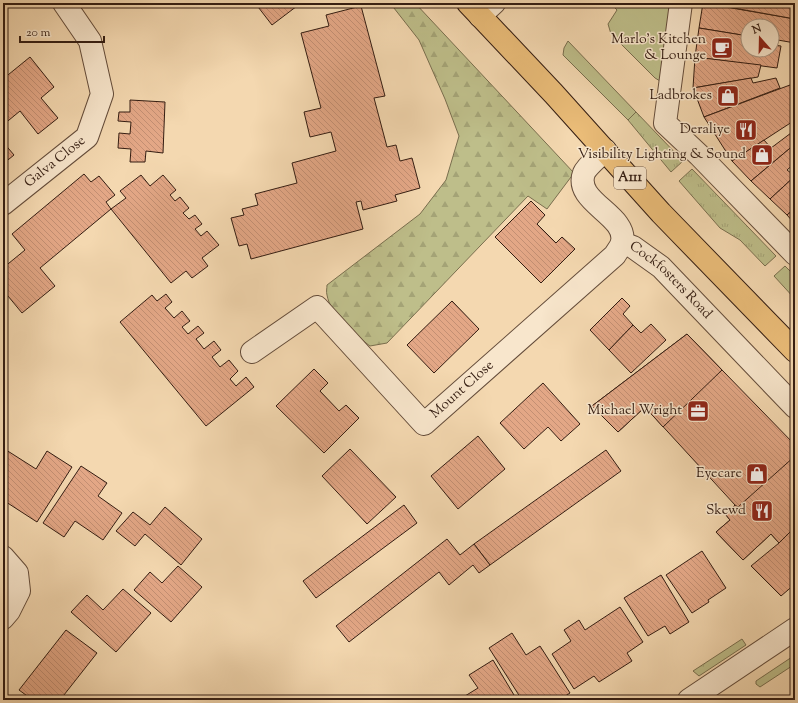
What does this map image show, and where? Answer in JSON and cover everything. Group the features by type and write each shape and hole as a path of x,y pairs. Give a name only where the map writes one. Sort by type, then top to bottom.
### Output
{"main road":[{"name":"A111","path":"481,7 554,94 661,212 795,351"}],"street":[{"name":"Galva Close","path":"3,204 87,138 102,94 90,41 64,3"},
{"path":"681,3 665,123 699,155 795,254"},
{"name":"Cockfosters Road","path":"605,150 585,171 583,179 584,188 617,224 623,234 622,243 633,247 661,267 795,407"},
{"name":"Mount Close","path":"252,352 317,307 424,424 615,255 622,243"},
{"path":"3,557 17,573 19,591 9,611 3,618"},
{"path":"689,700 795,630"}],"green space":[{"path":"390,3 415,3 574,173 547,209 528,196 387,343 370,346 357,336 338,317 329,302 327,285 420,214 446,180 459,136 445,99 419,40"},
{"path":"610,3 673,3 660,81 655,78 611,34 608,24 617,10"},
{"path":"568,41 636,112 628,120 563,55 564,48"},
{"path":"636,112 683,161 671,172 628,120"},
{"path":"692,169 776,256 765,266 740,240 720,228 679,181"},
{"path":"785,266 795,276 795,299 774,276"},
{"path":"742,639 746,645 699,676 693,671"},
{"path":"795,655 795,664 760,687 756,684 756,681"}],"building":[{"path":"255,3 301,3 272,25"},
{"path":"703,3 795,19 795,43 780,40 780,18 740,18 740,35 699,28"},
{"path":"706,3 795,3 795,19"},
{"path":"361,6 385,96 374,98 387,147 396,145 400,161 412,158 420,188 395,195 397,201 363,210 361,201 356,202 363,229 251,259 247,244 239,246 231,218 244,215 242,209 258,205 255,194 297,183 292,163 336,151 331,132 310,137 304,112 321,108 301,33 329,26 326,15"},
{"name":"Marlo's Kitchen & Lounge","path":"699,28 740,35 740,58 779,58 777,68 695,57"},
{"path":"30,57 54,87 41,98 58,118 38,134 20,111 3,125 3,79"},
{"path":"695,57 761,65 758,77 693,88"},
{"name":"Ladbrokes","path":"751,78 753,83 776,78 780,88 704,117 693,88"},
{"name":"Deraliye","path":"790,85 795,91 795,120 732,161 704,117"},
{"path":"130,100 165,102 163,153 146,151 145,162 130,162 131,149 118,148 119,133 130,134 131,122 118,121 119,112 130,112"},
{"name":"Visibility Lighting & Sound","path":"795,130 795,144 751,181 732,161 764,140 771,148"},
{"path":"3,142 14,155 3,164"},
{"path":"795,144 795,163 787,170 795,176 770,199 751,181"},
{"path":"84,174 91,182 99,176 115,195 106,202 111,209 40,268 55,286 22,313 3,290 3,268 25,250 12,234"},
{"path":"141,175 150,186 163,175 176,190 170,195 175,201 180,197 189,208 183,213 189,219 195,215 202,224 195,229 201,236 207,231 219,245 202,258 208,266 192,278 186,271 171,283 111,209 126,198 120,191"},
{"path":"795,176 795,208 787,215 770,199"},
{"path":"531,201 545,215 537,224 556,243 562,237 575,249 541,283 495,237"},
{"path":"795,208 795,224 787,215"},
{"path":"166,294 172,302 165,308 174,318 182,311 190,321 182,327 188,334 198,326 204,333 196,339 204,349 214,341 221,350 212,357 220,367 229,360 238,371 230,379 236,386 246,377 254,387 206,426 120,322 152,295 157,301"},
{"path":"622,298 630,306 623,314 633,325 609,350 590,330"},
{"path":"452,301 479,329 434,373 407,345"},
{"path":"651,324 666,340 631,373 609,350 633,325 641,333"},
{"path":"687,334 795,445 795,584 781,596 751,566 779,543 771,534 743,560 716,532 730,520 726,515 735,505 645,407 618,432 592,406"},
{"path":"687,334 722,370 663,427 645,407 618,432 592,406"},
{"path":"314,369 328,383 320,391 339,411 346,405 359,418 324,453 276,406"},
{"path":"543,383 580,424 561,441 548,427 524,449 500,423"},
{"path":"478,436 505,469 458,509 431,476"},
{"path":"3,448 36,469 47,451 72,467 37,522 3,500"},
{"path":"350,449 396,497 367,524 322,476"},
{"path":"606,450 621,471 490,565 474,544"},
{"name":"Skewd","path":"795,456 795,527 779,543 771,534 743,560 716,532 730,520 726,515 735,505 738,507"},
{"path":"81,466 107,483 98,496 122,513 103,540 75,521 64,537 43,523"},
{"path":"404,505 417,523 316,598 303,581"},
{"path":"165,507 202,539 181,565 145,534 135,546 116,531 133,512 150,525"},
{"path":"447,539 460,555 474,544 490,565 479,573 473,565 449,585 439,572 349,642 336,626"},
{"path":"702,551 726,588 708,600 709,602 692,613 666,575"},
{"path":"178,566 202,587 171,622 134,590 150,572 162,583"},
{"path":"661,575 689,622 670,634 665,626 648,636 624,598"},
{"path":"123,589 151,613 116,652 71,612 87,595 103,610"},
{"path":"620,607 643,642 627,653 632,661 599,682 594,676 574,689 552,654 571,641 564,630 579,620 585,630"},
{"path":"66,630 97,653 60,700 29,700 30,698 19,690"},
{"path":"512,633 526,655 540,646 570,693 559,700 522,700 489,648"},
{"path":"493,660 517,700 468,700 465,696 478,688 469,675"}],"place":[{"name":"Marlo's Kitchen & Lounge","path":"722,48"},
{"name":"Ladbrokes","path":"728,96"},
{"name":"Deraliye","path":"746,130"},
{"name":"Visibility Lighting & Sound","path":"762,155"},
{"name":"Michael Wright","path":"698,411"},
{"name":"Eyecare","path":"757,474"},
{"name":"Skewd","path":"762,511"}]}
